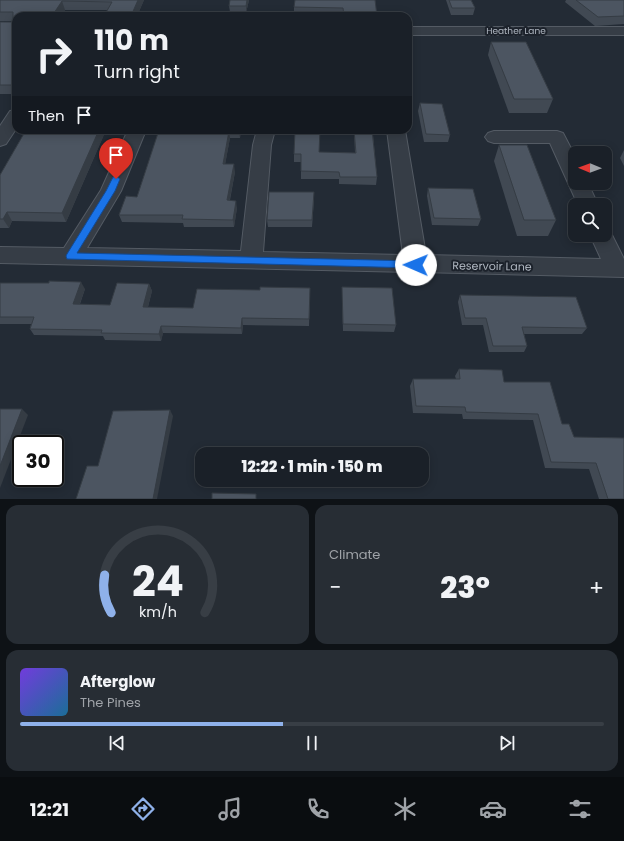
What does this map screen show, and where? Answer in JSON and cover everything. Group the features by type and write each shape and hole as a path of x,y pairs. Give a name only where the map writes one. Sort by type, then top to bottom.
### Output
{"street":[{"name":"Heather Lane","path":"412,31 624,32"},
{"path":"0,111 12,111"},
{"path":"0,140 12,121"},
{"path":"70,256 110,191 135,134"},
{"path":"251,261 262,145 265,134"},
{"path":"397,134 416,265"},
{"path":"494,137 557,137 568,161"},
{"path":"605,242 620,268"},
{"name":"Reservoir Lane","path":"0,255 416,265 620,268"}],"building":[{"path":"0,0 138,0 133,12 106,12 112,2 62,1 55,12 0,12"},
{"path":"230,0 247,0 246,6 229,6"},
{"path":"295,0 375,0 376,12 344,12 343,8 294,7"},
{"path":"449,0 471,0 475,8 452,8"},
{"path":"576,0 624,0 624,16 598,17"},
{"path":"0,22 12,22 12,85 0,85"},
{"path":"491,42 526,42 553,99 514,99"},
{"path":"420,103 442,104 450,135 426,134"},
{"path":"24,134 97,134 62,213 7,212 3,219 0,219 0,175"},
{"path":"158,134 228,134 223,164 234,164 227,200 236,201 233,220 182,219 183,215 119,215 126,196 137,197"},
{"path":"295,134 320,134 319,152 356,153 354,134 372,134 377,177 340,177 339,172 301,171 301,154 294,154"},
{"path":"499,145 527,145 556,220 524,220"},
{"path":"428,188 473,189 481,219 434,218"},
{"path":"269,192 314,192 312,220 267,220"},
{"path":"49,281 81,282 73,304 110,305 117,283 149,284 143,307 193,308 197,289 260,290 260,287 310,288 309,319 242,318 241,328 161,326 159,334 101,333 102,330 30,329 34,317 0,317 0,283 49,283"},
{"path":"342,287 392,288 396,325 343,324"},
{"path":"460,295 576,297 587,328 522,327 527,346 493,346 486,318 465,318"},
{"path":"459,369 502,370 504,382 550,382 562,424 569,424 574,437 624,438 624,499 608,499 596,463 551,462 538,414 466,412 465,407 416,406 413,379 460,379"},
{"path":"0,409 22,409 0,466"},
{"path":"170,410 153,499 76,499 87,466 98,466 113,411"},
{"path":"212,493 256,494 256,499 212,499"}],"route":[{"path":"116,179 70,256 416,265"}]}
